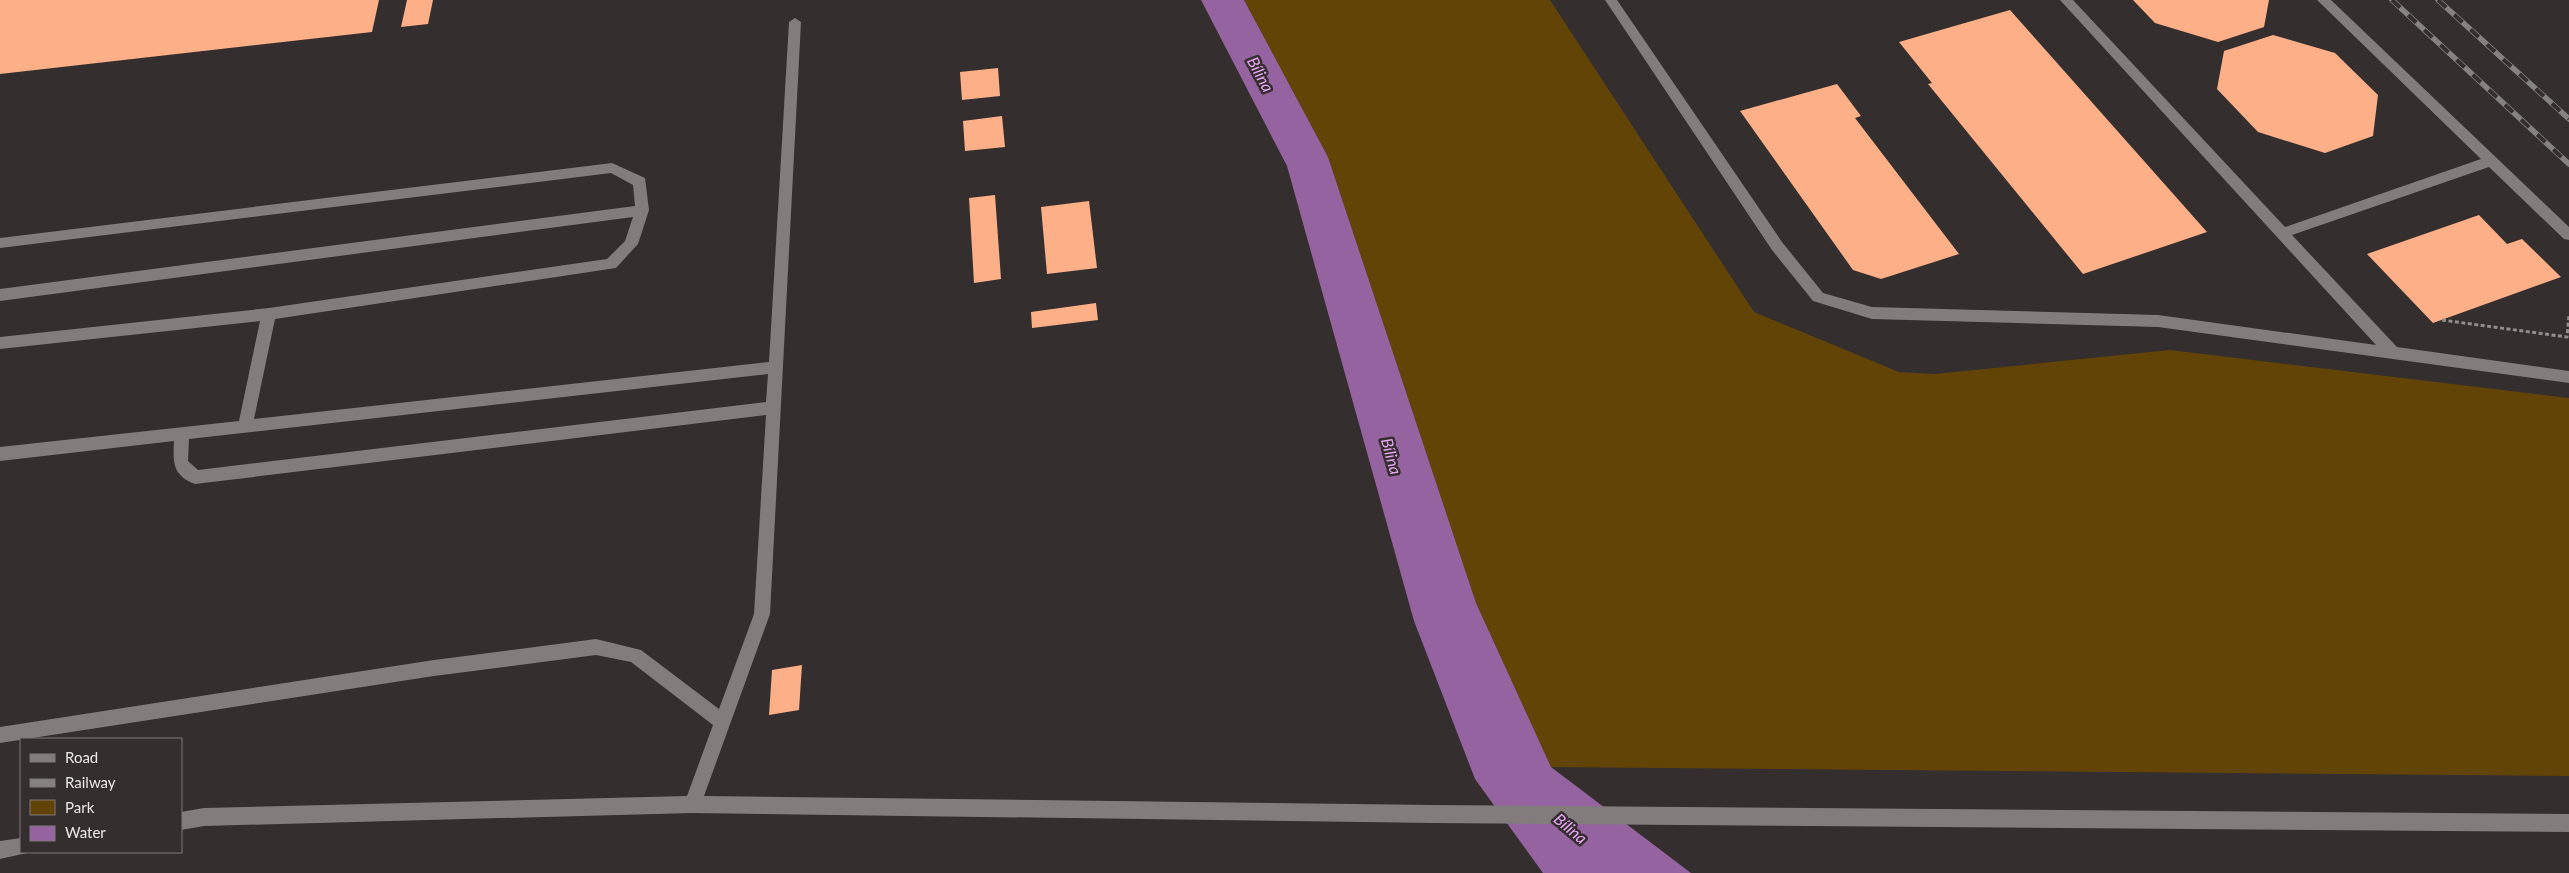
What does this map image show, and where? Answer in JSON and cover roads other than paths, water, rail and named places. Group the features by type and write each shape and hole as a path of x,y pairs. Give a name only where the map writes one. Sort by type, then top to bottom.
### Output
{"street":[{"path":"1611,0 1777,246 1818,297 1872,313 2158,321 2569,377"},
{"path":"2066,0 2393,353"},
{"path":"2323,0 2569,236"},
{"path":"692,804 762,614 795,22"},
{"path":"2283,233 2492,161"},
{"path":"0,244 612,168 640,182 642,210 631,244 611,264 268,314 0,343"},
{"path":"0,295 642,210"},
{"path":"245,426 268,314"},
{"path":"0,454 776,367"},
{"path":"182,435 180,464 195,477 773,408"},
{"path":"0,735 434,668 596,647 635,655 723,723"},
{"path":"182,821 214,817 692,804 1434,814 2569,823"},
{"path":"0,850 20,846"}],"water":[{"name":"Bílina","path":"1201,0 1244,0 1328,157 1476,603 1551,767 1691,873 1543,873 1475,779 1414,621 1287,166"}],"railway":[{"path":"2392,0 2569,164"},
{"path":"2438,0 2569,119"}]}
